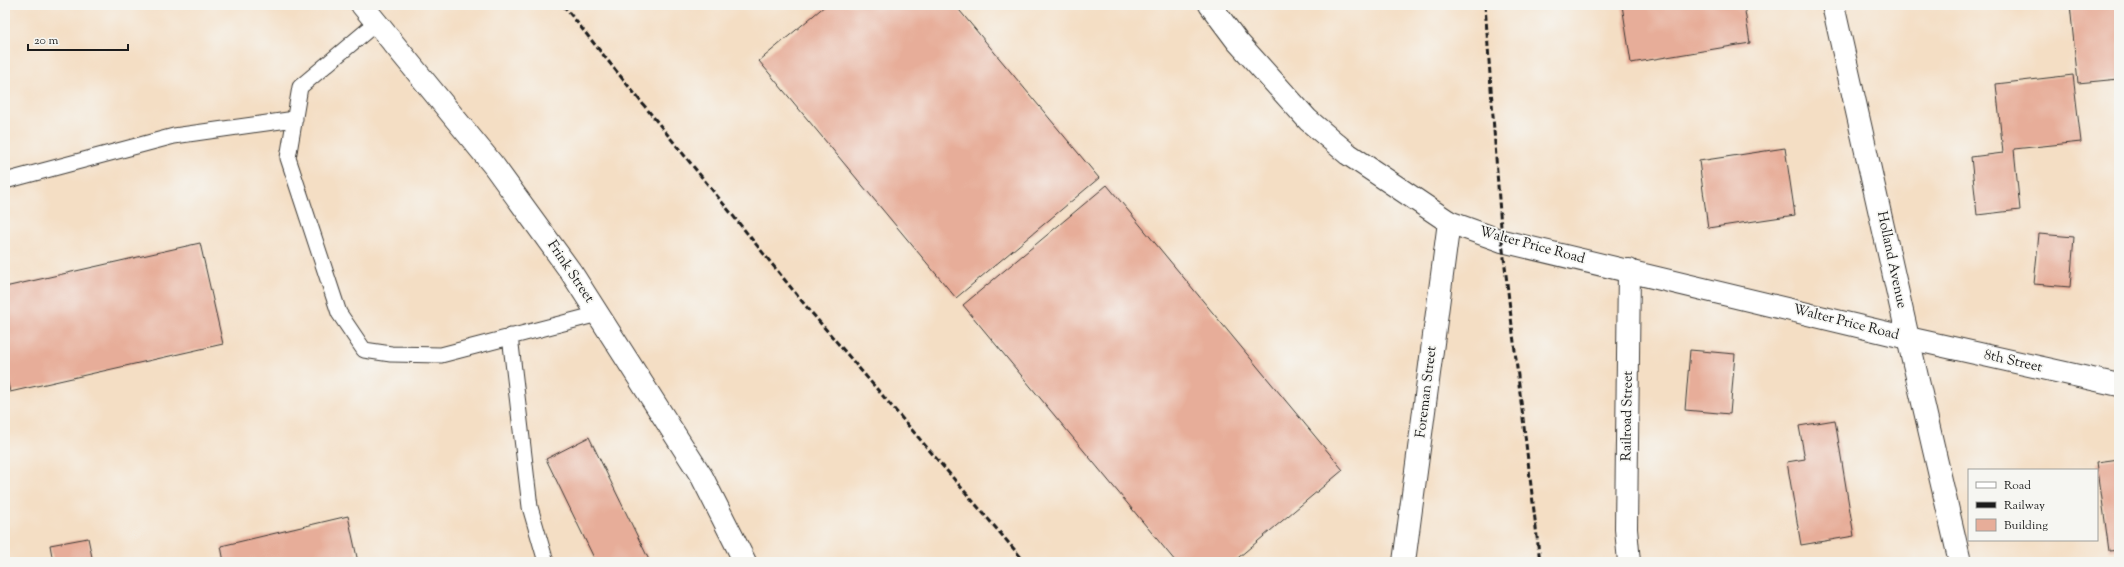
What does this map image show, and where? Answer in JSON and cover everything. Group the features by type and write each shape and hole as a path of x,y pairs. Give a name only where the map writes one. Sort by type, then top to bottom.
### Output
{"street":[{"name":"Frink Street","path":"362,5 494,166 572,272 702,477 745,562"},
{"name":"Walter Price Road","path":"1210,5 1237,41 1308,120 1348,154 1449,222 1502,241 1629,270 1908,338"},
{"name":"Holland Avenue","path":"1834,5 1908,338 1960,562"},
{"name":"Foreman Street","path":"1404,562 1449,222"},
{"name":"Railroad Street","path":"1629,270 1626,529 1629,562"},
{"name":"8th Street","path":"1908,338 2119,385"}],"lane":[{"path":"376,23 300,87 288,158 339,313 364,350 391,354 441,354 598,314"},
{"path":"5,181 174,136 295,119"},
{"path":"510,336 530,507 546,562"}],"building":[{"path":"826,5 955,5 1099,178 956,298 759,61"},
{"path":"1622,5 1744,5 1750,43 1631,63"},
{"path":"2070,5 2119,5 2119,79 2078,83"},
{"path":"2073,75 2081,142 2014,149 2020,210 1977,215 1971,157 2003,153 1996,84"},
{"path":"1785,148 1795,215 1708,228 1699,161"},
{"path":"1107,185 1343,470 1233,562 1176,562 963,305"},
{"path":"2039,234 2074,237 2070,287 2034,284"},
{"path":"200,243 223,344 10,392 5,371 5,287"},
{"path":"1690,350 1735,354 1730,414 1685,410"},
{"path":"1835,420 1854,536 1801,545 1787,462 1805,459 1799,426"},
{"path":"589,437 650,562 596,562 546,459"},
{"path":"2119,459 2119,550 2109,551 2097,462"},
{"path":"348,516 358,562 224,562 221,546"},
{"path":"88,538 93,562 53,562 50,545"}],"railway":[{"path":"563,5 805,305 1025,562"},
{"path":"1485,5 1502,241 1540,562"}]}
